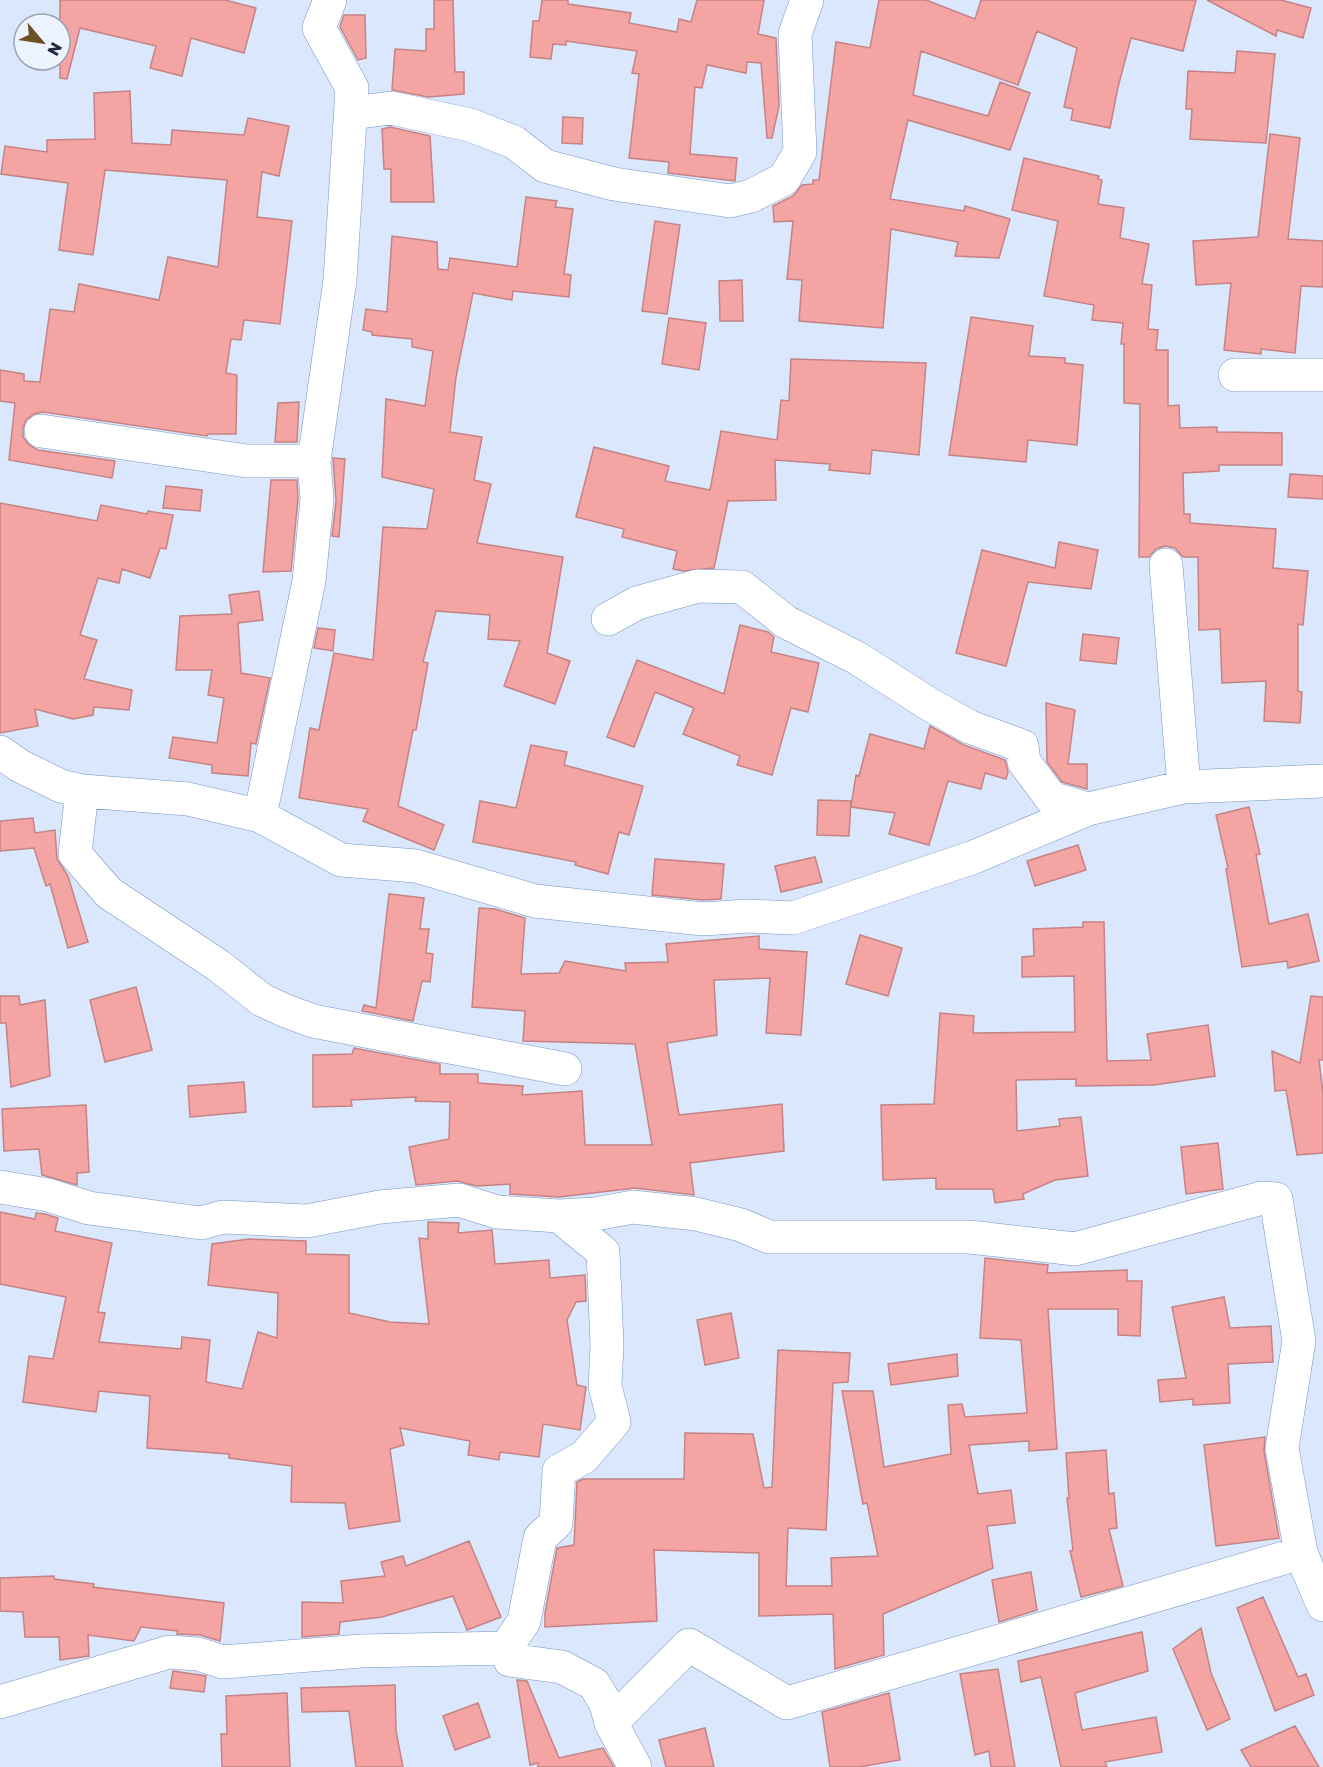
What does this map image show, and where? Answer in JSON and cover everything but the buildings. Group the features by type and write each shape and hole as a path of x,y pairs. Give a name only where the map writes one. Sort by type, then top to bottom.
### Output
{"street":[{"path":"260,816 309,581 316,499 314,461 340,280 352,88 319,28 330,0"},
{"path":"352,112 391,108 470,125 514,142 545,166 614,184 730,201 751,196 784,179 800,152 795,34 807,0"},
{"path":"1235,375 1323,375"},
{"path":"41,432 247,461 314,461"},
{"path":"1166,566 1184,787"},
{"path":"608,619 637,603 698,586 742,587 786,622 857,658 970,727 1022,746 1024,762 1051,798 1088,809"},
{"path":"0,752 20,766 61,786 82,791 188,799 260,816 341,860 416,866 535,901 703,919 748,916 793,918 974,857 1088,809 1184,787 1323,781"},
{"path":"82,791 75,854 89,872 109,893 219,966 262,1000 313,1021 565,1069"},
{"path":"0,1187 48,1195 89,1208 201,1223 223,1217 307,1221 380,1207 459,1200 497,1212 559,1216 595,1214 633,1207 696,1214 741,1225 769,1237 970,1237 1075,1249 1262,1198 1276,1199 1299,1341 1282,1448 1300,1553 1323,1605"},
{"path":"506,1648 524,1621 540,1538 556,1523 559,1471 584,1457 614,1422 605,1386 607,1345 603,1252 559,1216"},
{"path":"611,1724 689,1645 787,1703 1300,1553"},
{"path":"0,1702 169,1652 198,1654 223,1662 361,1651 506,1648"},
{"path":"506,1648 510,1660 562,1667 594,1684 606,1704 611,1724 635,1767"}]}
